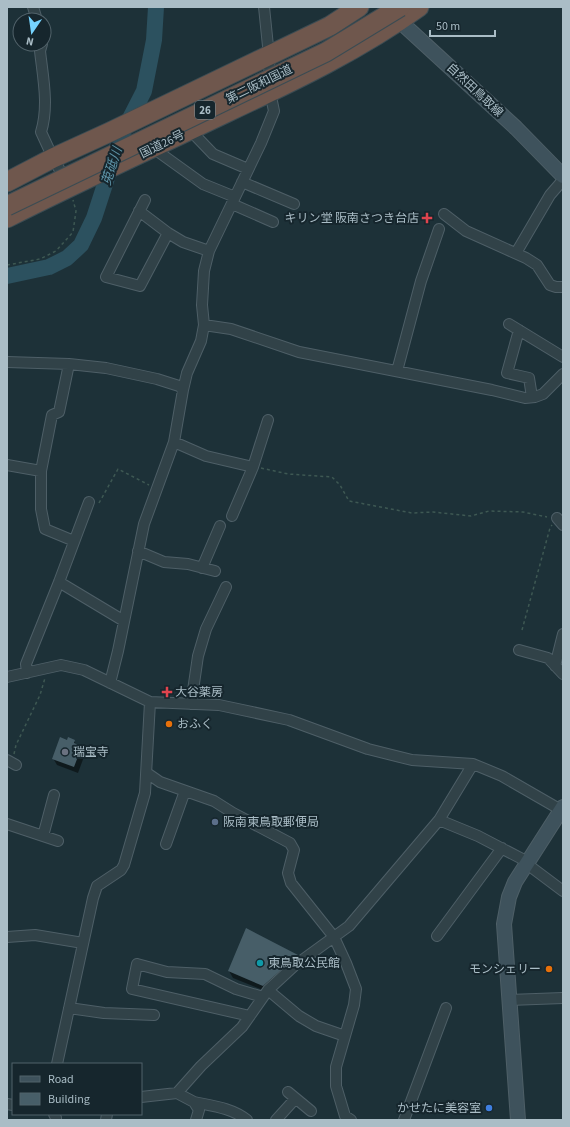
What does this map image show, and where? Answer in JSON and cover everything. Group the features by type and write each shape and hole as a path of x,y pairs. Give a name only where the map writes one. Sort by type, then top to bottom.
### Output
{"highway":[{"name":"26","path":"7,182 53,158 330,26 359,7"},
{"name":"国道26号","path":"7,218 270,92 341,55 400,14 419,7"},
{"name":"第二阪和国道","path":"7,206 326,52 400,14"}],"street":[{"path":"110,683 144,524 174,442 187,373 201,341 204,325 202,305 204,271 208,251 261,143 274,111 270,92 269,56 264,7"},
{"name":"自然田鳥取線","path":"384,7 400,14 563,176"},
{"path":"40,52 46,108 45,119 41,132 53,158 71,188"},
{"path":"190,130 213,154 248,169"},
{"path":"145,152 274,222"},
{"path":"516,253 550,195 563,180"},
{"path":"242,182 294,204"},
{"path":"145,200 106,277 140,286 168,233"},
{"path":"139,211 168,233 183,242 208,251"},
{"path":"444,214 466,231 526,258 537,265 550,285 563,287"},
{"path":"397,371 421,281 439,229"},
{"path":"509,324 563,357"},
{"path":"204,325 231,329 299,352 526,398 543,394 563,374"},
{"path":"519,330 507,373 529,378 532,397"},
{"path":"7,362 69,364 113,370 157,379 179,386 183,390"},
{"path":"69,364 59,412 52,415 41,471 41,509 45,529 74,541"},
{"path":"232,516 253,467 268,420"},
{"path":"174,442 206,456 253,467"},
{"path":"7,465 41,471"},
{"path":"27,673 26,664 89,502"},
{"path":"202,568 220,526"},
{"path":"138,551 164,562 188,564 215,571"},
{"path":"59,582 124,620"},
{"path":"190,704 198,656 206,629 226,587"},
{"path":"555,666 563,634"},
{"path":"519,650 548,658 563,674"},
{"path":"7,677 61,665 84,670 150,702 219,705 289,720 368,748 412,760 473,764 502,776 562,809 516,882 509,897 504,924 518,1120"},
{"path":"57,1063 93,898 97,886 121,870 124,864 145,793 150,702"},
{"path":"177,1093 250,1016 265,994 294,966 349,926 439,820 473,764"},
{"path":"147,772 160,782 214,801 233,813 290,843 294,850 288,873 291,883 334,937 356,988 354,1005 336,1067 336,1086 346,1119"},
{"path":"166,844 185,790"},
{"path":"43,836 54,795"},
{"path":"439,820 478,836 502,848 528,863 563,891"},
{"path":"7,824 58,841"},
{"path":"437,936 502,848"},
{"path":"7,937 35,935 83,943"},
{"path":"250,1016 132,989 137,964 167,972 205,974 236,989 265,994 316,1026 345,1036"},
{"path":"510,1000 563,998"},
{"path":"70,1008 104,1013 154,1015"},
{"path":"404,1120 446,1008"},
{"path":"142,1097 177,1093 194,1102 227,1109 239,1114 247,1120"},
{"path":"276,1120 292,1095 311,1111"},
{"path":"194,1102 199,1110 196,1120"}],"path":[{"path":"7,265 40,259 56,251 73,232 76,211 71,188"},
{"path":"253,467 288,474 332,477 340,484 349,501 412,513 433,512 471,516 489,511 523,512 560,522"},
{"path":"89,502 98,504 118,469 157,490"},
{"path":"522,630 550,528 560,522"},
{"path":"12,762 16,745 40,695 47,668"}],"building":[{"path":"60,737 67,740 68,737 75,740 74,743 82,746 74,767 52,759"},
{"name":"東鳥取公民館","path":"246,928 298,955 263,986 228,971"}],"waterway":[{"name":"莵砥川","path":"7,276 49,267 67,258 81,245 94,218 120,138 144,91 154,40 156,7"}],"place":[{"name":"キリン堂 阪南さつき台店","path":"427,218"},
{"name":"大谷薬房","path":"167,692"},
{"name":"おふく","path":"169,724"},
{"name":"瑞宝寺","path":"65,752"},
{"name":"阪南東鳥取郵便局","path":"215,822"},
{"name":"東鳥取公民館","path":"260,963"},
{"name":"モンシェリー","path":"549,969"},
{"name":"かせたに美容室","path":"489,1108"}]}
